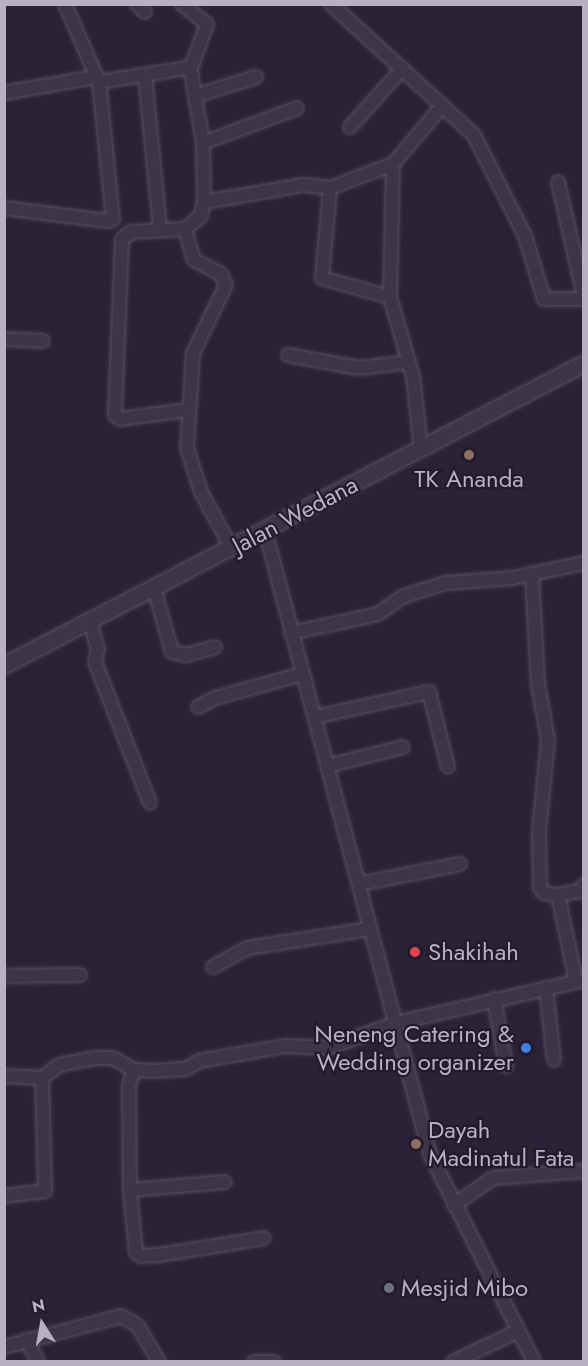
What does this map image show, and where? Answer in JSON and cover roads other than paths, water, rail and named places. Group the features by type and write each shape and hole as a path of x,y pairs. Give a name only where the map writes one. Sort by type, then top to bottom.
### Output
{"street":[{"path":"182,4 207,24 190,71 203,143 204,202 201,216 185,229 160,229 127,234 122,242 115,415 121,418 187,410"},
{"path":"331,4 471,131 490,162 525,236 544,298 584,298 558,182"},
{"path":"67,5 97,79 113,219 127,234"},
{"path":"4,93 186,68 190,71"},
{"path":"350,127 403,68"},
{"path":"145,75 160,229"},
{"path":"195,96 256,77"},
{"path":"204,202 303,185 330,188 393,164 443,105"},
{"path":"203,143 297,108"},
{"path":"393,164 390,297 400,343 409,362 421,448"},
{"path":"330,188 322,278 390,297"},
{"path":"4,208 107,221 113,219"},
{"path":"185,229 194,260 221,274 226,285 195,347 187,410 187,448 192,469 232,549"},
{"path":"4,339 43,341"},
{"path":"288,355 359,368 409,362"},
{"name":"Jalan Wedana","path":"4,665 232,549 584,363"},
{"path":"265,530 430,1154 534,1362"},
{"path":"291,633 378,614 404,596 446,583 532,574 584,562"},
{"path":"532,574 538,684 548,741 539,831 540,888 544,893 558,895 580,891 584,885"},
{"path":"154,588 172,652 186,655 215,647"},
{"path":"90,620 98,649 95,662 150,803"},
{"path":"198,707 215,698 302,674"},
{"path":"315,717 429,692 448,767"},
{"path":"327,766 403,747"},
{"path":"359,884 460,864"},
{"path":"4,1076 42,1078 59,1065 96,1058 113,1058 134,1070 186,1070 199,1060 285,1047 328,1048 396,1023 580,980 558,895"},
{"path":"213,967 247,948 370,929"},
{"path":"4,976 80,975"},
{"path":"546,988 554,1060"},
{"path":"494,999 506,1066"},
{"path":"134,1070 129,1085 130,1190 134,1240 141,1256 264,1238"},
{"path":"4,1196 33,1196 45,1191 42,1078"},
{"path":"454,1205 493,1178 584,1171"},
{"path":"130,1190 225,1182"},
{"path":"4,1347 121,1316 138,1326 159,1362"},
{"path":"453,1362 518,1331"},
{"path":"26,1340 38,1362"},
{"path":"254,1362 274,1362"}],"place":[{"name":"TK Ananda","path":"469,455"},
{"name":"Shakihah","path":"415,952"},
{"name":"Neneng Catering & Wedding organizer","path":"526,1048"},
{"name":"Dayah Madinatul Fata","path":"416,1144"},
{"name":"Mesjid Mibo","path":"389,1288"}]}
